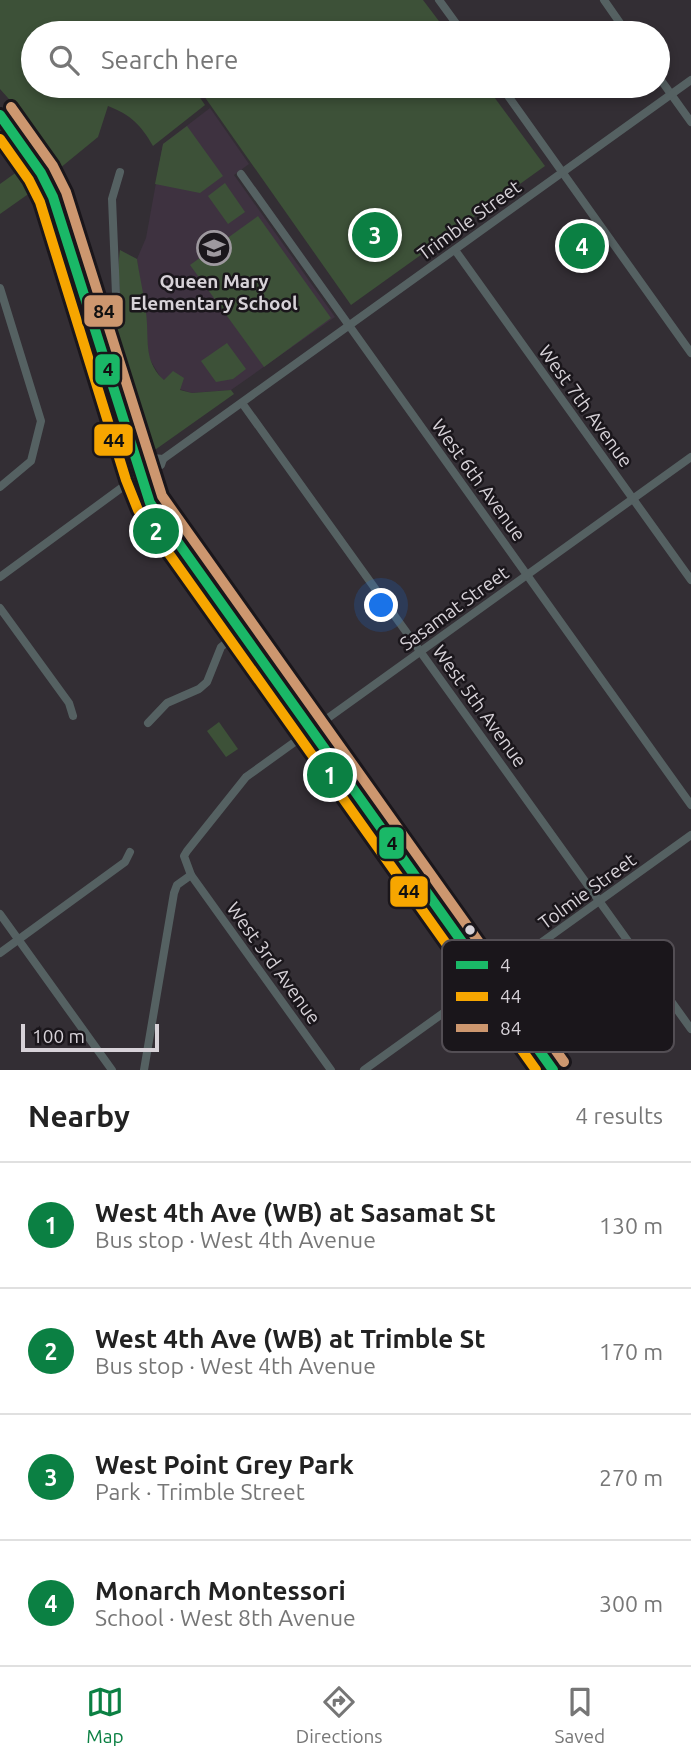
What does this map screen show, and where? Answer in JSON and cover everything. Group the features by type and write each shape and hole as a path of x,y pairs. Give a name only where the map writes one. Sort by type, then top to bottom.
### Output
{"main road":[{"path":"0,115 35,163 53,197 132,456 150,503 461,940"},
{"path":"541,1052 554,1070"}],"street":[{"path":"439,0 454,21"},
{"path":"604,0 619,21"},
{"name":"Trimble Street","path":"671,94 691,80"},
{"path":"671,94 691,122"},
{"path":"509,98 691,353"},
{"name":"Trimble Street","path":"0,577 139,476 161,465 163,459 666,98"},
{"path":"96,333 110,327 117,318 112,199 120,172"},
{"name":"West 6th Avenue","path":"241,174 691,804"},
{"name":"West 7th Avenue","path":"455,250 691,580"},
{"path":"0,288 41,421 31,461 0,487"},
{"name":"West 5th Avenue","path":"242,403 627,940"},
{"path":"132,456 163,459"},
{"name":"Sasamat Street","path":"191,875 184,856 246,777 691,457"},
{"path":"0,608 69,703 73,716"},
{"path":"148,723 167,703 199,689 207,682 221,647 241,631"},
{"name":"Tolmie Street","path":"545,940 691,835"},
{"path":"0,953 125,862 130,852"},
{"path":"144,1070 174,893 177,885 191,875"},
{"name":"West 3rd Avenue","path":"191,875 331,1070"},
{"path":"0,914 112,1070"},
{"name":"West 5th Avenue","path":"674,1005 691,1029"},
{"name":"Tolmie Street","path":"364,1070 442,1014"}],"shaded area":[{"name":"Queen Mary Elementary School","path":"210,108 249,164 234,175 335,317 231,390 192,393 173,387 161,378 149,358 137,259 146,238 163,144"}],"green space":[{"path":"0,0 423,0 439,21 21,21 21,98 200,98 205,105 153,146 135,122 108,106 98,137 54,173 16,107 0,89"},
{"path":"205,98 495,98 545,166 351,305"},
{"path":"187,126 223,176 200,193 155,184 163,144"},
{"path":"21,169 34,190 0,214 0,184"},
{"path":"225,183 245,212 228,224 208,196"},
{"path":"258,216 331,318 264,367 190,265"},
{"path":"120,250 137,259 149,354 158,374 164,380 173,371 184,378 180,390 192,393 231,390 234,394 152,452 139,444 107,342 114,331 120,310"},
{"path":"227,343 246,369 233,379 216,382 201,361"},
{"path":"219,722 238,749 226,757 207,731"}],"transit line":[{"name":"84","path":"11,107 53,166 66,192 162,496 477,940"},
{"name":"4","path":"0,115 41,173 53,197 150,503 461,940"},
{"name":"44","path":"0,139 29,180 40,202 126,480 138,510 444,940"},
{"name":"44","path":"523,1052 536,1070"},
{"name":"4","path":"540,1052 553,1070"},
{"name":"84","path":"557,1052 564,1062"}],"place":[{"name":"West Point Grey Park","path":"375,235"},
{"name":"Monarch Montessori","path":"582,246"},
{"name":"Queen Mary Elementary School","path":"214,248"},
{"name":"West 4th Ave (WB) at Trimble St","path":"156,531"},
{"name":"West 4th Ave (WB) at Sasamat St","path":"330,775"}]}
